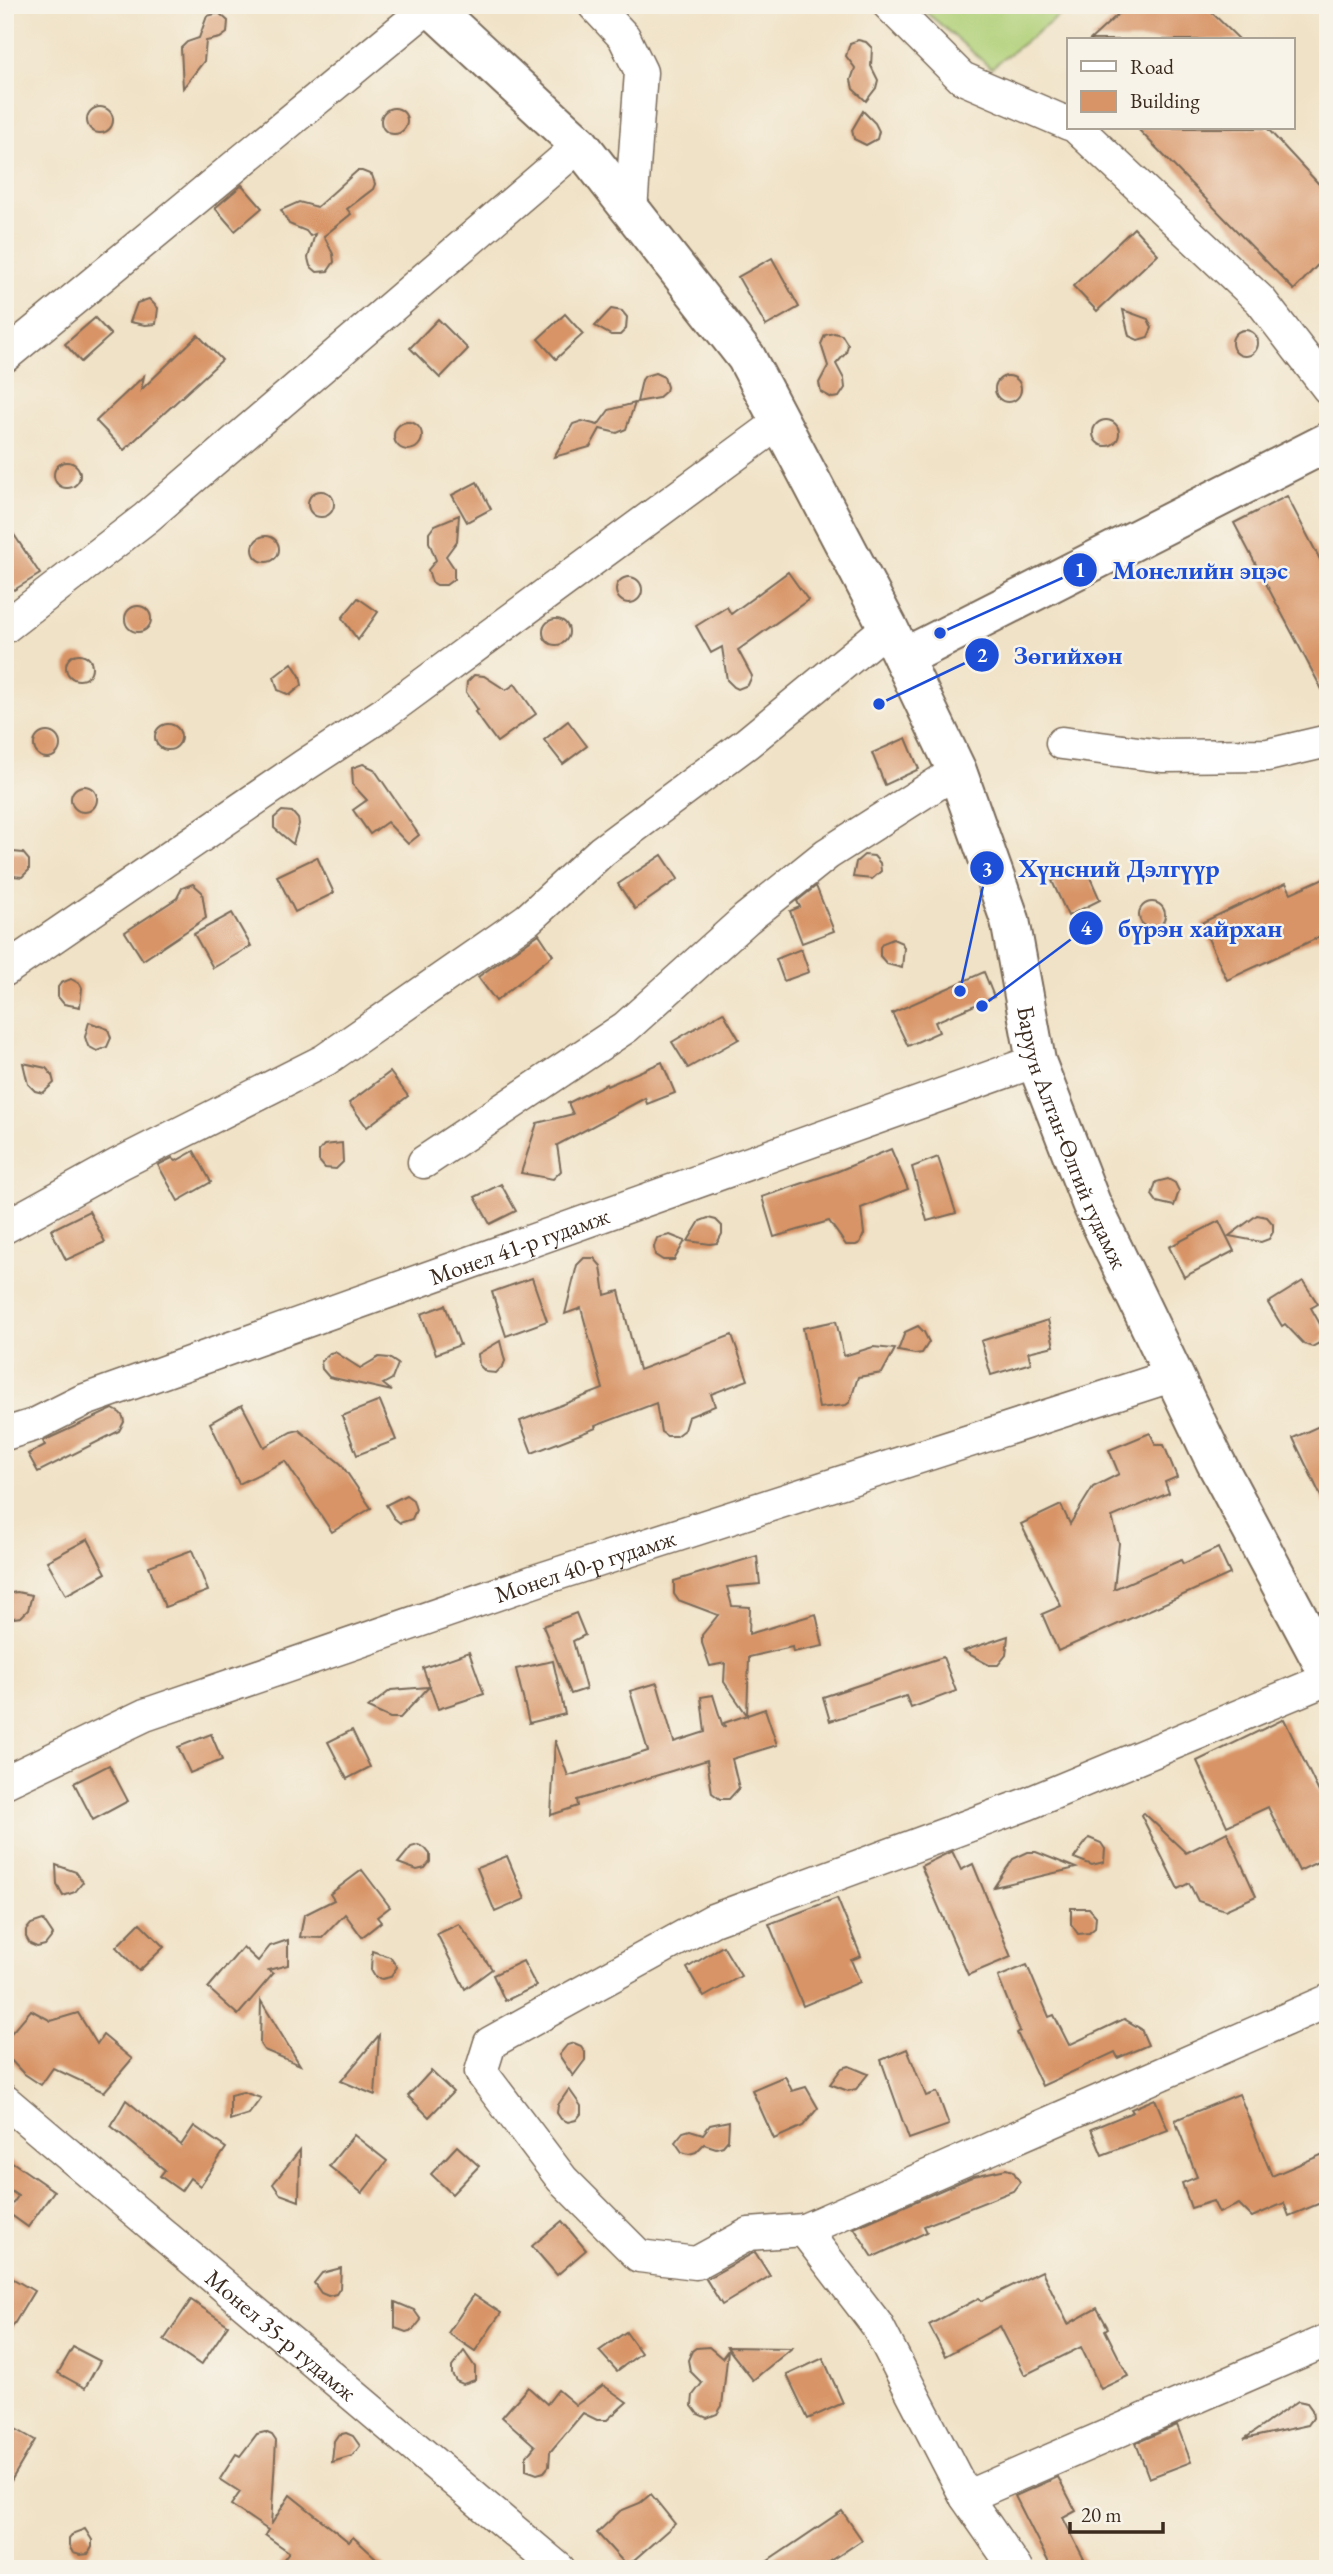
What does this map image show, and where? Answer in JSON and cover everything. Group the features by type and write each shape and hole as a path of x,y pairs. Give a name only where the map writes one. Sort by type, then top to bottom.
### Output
{"main road":[{"name":"Баруун Алтан-Өлгий гудамж","path":"430,5 580,145 746,357 895,642 957,771 1010,920 1036,1061 1091,1203 1222,1473 1328,1673"},
{"path":"895,642 1325,449"}],"street":[{"path":"5,356 430,5"},
{"path":"594,5 624,37 641,72 632,210"},
{"path":"889,5 962,78 1067,123"},
{"path":"1079,130 1261,301 1328,388"},
{"path":"5,627 146,518 580,145"},
{"path":"5,970 383,714 780,422"},
{"path":"5,1227 119,1164 325,1060 528,919 603,851 747,743 895,642"},
{"path":"1062,743 1162,756 1268,755 1326,746"},
{"path":"424,1162 626,1027 746,919 827,854 957,771"},
{"name":"Монел 41-р гудамж","path":"5,1434 33,1425 82,1401 1036,1061"},
{"name":"Монел 40-р гудамж","path":"5,1782 145,1715 552,1576 1174,1375"},
{"path":"1328,1679 1027,1804 713,1920 490,2043 481,2072 562,2179 639,2256 696,2263 748,2234 804,2230 1328,2001"},
{"name":"Монел 35-р гудамж","path":"5,2101 559,2569"},
{"path":"804,2230 877,2325 966,2497 1017,2569"},
{"path":"966,2497 1328,2340"}],"green space":[{"path":"918,5 1073,5 991,68"}],"building":[{"path":"1128,5 1204,5 1238,38 1092,38"},
{"path":"219,13 228,21 227,33 220,38 206,41 204,61 183,88 181,48 187,42 199,38 207,16"},
{"path":"858,40 866,42 872,48 871,66 878,80 876,88 866,101 853,89 851,80 855,68 846,56 850,43"},
{"path":"100,107 109,111 113,120 109,129 100,133 91,129 87,120 91,111"},
{"path":"394,108 403,112 407,121 403,130 394,134 385,130 381,121 385,112"},
{"path":"863,111 879,131 877,139 866,145 854,139 852,130"},
{"path":"1139,130 1269,130 1328,194 1328,254 1294,290"},
{"path":"357,171 372,175 375,184 373,189 347,209 351,214 324,236 334,262 328,271 317,272 310,266 308,258 315,234 310,236 306,231 289,224 281,210 299,202 317,207"},
{"path":"242,185 262,208 235,231 215,208"},
{"path":"1134,228 1158,254 1097,311 1073,286"},
{"path":"772,258 799,307 766,326 738,277"},
{"path":"149,299 158,308 156,324 130,322 137,303"},
{"path":"611,309 622,311 627,317 626,329 620,335 611,335 595,326"},
{"path":"1123,310 1148,319 1152,328 1148,337 1138,340 1129,336"},
{"path":"565,314 583,334 556,359 538,339"},
{"path":"95,318 111,335 81,362 65,344"},
{"path":"438,319 468,349 440,378 410,348"},
{"path":"1245,330 1254,334 1258,343 1254,352 1245,356 1236,352 1232,343 1236,334"},
{"path":"198,335 222,360 124,450 96,421 144,376 141,390"},
{"path":"825,335 842,335 848,345 846,353 836,364 844,379 845,388 839,397 832,398 821,392 819,383 828,366 821,344"},
{"path":"655,373 664,377 666,391 658,398 637,402 642,380"},
{"path":"1008,376 1017,380 1021,389 1017,398 1008,402 999,398 995,389 999,380"},
{"path":"635,403 626,429 617,433 600,429 590,447 554,457 573,424 582,421 598,425 609,410"},
{"path":"1106,420 1115,424 1119,433 1115,442 1106,446 1097,442 1093,433 1097,424"},
{"path":"408,422 418,426 422,436 418,446 408,450 398,446 394,436 398,426"},
{"path":"67,462 76,466 80,475 76,484 67,488 58,484 54,475 58,466"},
{"path":"477,482 491,509 467,522 452,495"},
{"path":"321,491 330,495 334,504 330,513 321,517 312,513 308,504 312,495"},
{"path":"1287,496 1328,575 1328,701 1234,523"},
{"path":"459,515 457,541 446,556 454,568 454,579 446,585 437,585 432,582 428,570 436,560 429,542 429,533 435,525"},
{"path":"5,521 40,574 14,590 5,576"},
{"path":"266,536 275,540 279,549 275,558 266,562 257,558 253,549 257,540"},
{"path":"788,572 808,600 738,650 752,676 748,685 738,689 727,680 722,647 711,653 696,626 727,607 731,614"},
{"path":"629,577 638,581 642,590 638,599 629,603 620,599 616,590 620,581"},
{"path":"358,598 378,612 358,640 342,618"},
{"path":"138,606 147,610 151,619 147,628 138,632 129,628 125,619 129,610"},
{"path":"556,619 565,623 569,632 565,641 556,645 547,641 543,632 547,623"},
{"path":"79,654 88,658 92,667 88,676 79,680 70,676 66,667 70,658"},
{"path":"292,663 302,685 290,695 278,690 274,677"},
{"path":"474,675 484,676 506,690 515,684 536,714 497,742 475,712 478,710 466,692 467,682"},
{"path":"568,721 587,746 563,764 544,740"},
{"path":"168,724 177,728 181,737 177,746 168,750 159,746 155,737 159,728"},
{"path":"47,732 56,736 60,745 56,754 47,758 38,754 34,745 38,736"},
{"path":"906,738 919,769 885,785 872,753"},
{"path":"363,764 374,769 419,835 408,844 387,822 370,834 353,810 367,800 353,785 352,768"},
{"path":"84,786 93,790 97,799 93,808 84,812 75,808 71,799 75,790"},
{"path":"282,811 292,812 298,819 293,844 274,828 274,818"},
{"path":"13,852 23,853 29,860 29,870 22,877 5,875 5,860"},
{"path":"662,855 678,879 635,909 618,884"},
{"path":"864,855 874,856 880,863 881,871 872,879 853,877 856,862"},
{"path":"317,857 334,893 295,912 277,876"},
{"path":"1085,866 1100,900 1068,916 1052,881"},
{"path":"1328,876 1328,933 1227,980 1201,923 1286,883 1291,893"},
{"path":"193,884 202,892 206,918 143,960 125,932 177,898 182,888"},
{"path":"816,886 834,931 802,943 790,911 800,907 797,901"},
{"path":"1152,902 1161,906 1165,915 1161,924 1152,928 1143,924 1139,915 1143,906"},
{"path":"232,913 251,946 213,968 194,934"},
{"path":"539,934 553,955 496,1001 478,977"},
{"path":"893,939 902,943 904,948 902,968 887,964 880,956 883,943"},
{"path":"801,949 809,972 784,981 776,959"},
{"path":"984,972 994,997 935,1022 939,1032 908,1046 892,1013"},
{"path":"71,979 82,988 80,1007 64,1004 58,997 58,987"},
{"path":"723,1012 739,1039 688,1068 672,1042"},
{"path":"89,1022 108,1029 111,1038 107,1047 97,1051 88,1046 85,1037"},
{"path":"662,1062 675,1093 647,1104 645,1098 557,1145 561,1171 553,1179 521,1173 537,1123 573,1114 568,1103 606,1084 607,1086"},
{"path":"23,1063 46,1068 54,1083 43,1093 35,1091 28,1084"},
{"path":"390,1072 408,1096 367,1127 349,1103"},
{"path":"342,1143 343,1162 336,1169 325,1168 319,1161 319,1151 324,1145"},
{"path":"891,1149 908,1189 861,1208 864,1234 860,1243 846,1245 829,1221 774,1237 762,1197 836,1172"},
{"path":"194,1151 211,1182 178,1201 158,1165 172,1158 176,1161"},
{"path":"938,1157 956,1213 927,1221 912,1167"},
{"path":"1168,1179 1175,1183 1179,1191 1174,1206 1157,1202 1152,1195 1156,1182"},
{"path":"501,1184 516,1211 490,1224 475,1197"},
{"path":"89,1211 105,1242 66,1260 51,1230"},
{"path":"1257,1215 1267,1217 1273,1224 1269,1239 1261,1242 1229,1236"},
{"path":"708,1218 716,1220 722,1226 722,1234 717,1243 688,1241 700,1221"},
{"path":"1219,1221 1234,1251 1184,1277 1169,1247"},
{"path":"670,1235 685,1241 674,1260 663,1260 655,1255 654,1247 657,1238"},
{"path":"584,1258 594,1258 601,1266 605,1295 619,1291 639,1370 732,1335 748,1380 711,1394 715,1406 688,1417 684,1430 676,1436 667,1436 661,1432 656,1403 532,1453 520,1421 603,1389 581,1308 565,1314 577,1265"},
{"path":"532,1278 547,1321 506,1336 492,1292"},
{"path":"1303,1281 1318,1304 1311,1308 1325,1333 1323,1341 1312,1347 1304,1344 1285,1324 1282,1326 1268,1303"},
{"path":"445,1305 460,1345 436,1354 421,1314"},
{"path":"1048,1320 1054,1346 1028,1352 1031,1363 991,1375 981,1341"},
{"path":"836,1321 844,1356 873,1347 895,1349 882,1373 858,1377 850,1402 846,1405 819,1408 803,1328"},
{"path":"918,1326 929,1342 922,1353 898,1351 905,1332"},
{"path":"500,1341 505,1361 503,1366 496,1373 486,1372 479,1365 478,1354"},
{"path":"335,1352 360,1368 379,1357 389,1358 398,1364 392,1379 383,1384 392,1391 329,1377 322,1369 321,1361"},
{"path":"380,1401 396,1440 357,1455 342,1416"},
{"path":"242,1405 264,1447 299,1430 341,1464 371,1508 332,1532 285,1461 239,1484 210,1423"},
{"path":"113,1409 123,1417 124,1422 119,1431 38,1472 28,1454 45,1445 43,1441"},
{"path":"1328,1422 1328,1511 1293,1438"},
{"path":"1150,1433 1156,1445 1164,1445 1177,1477 1165,1482 1169,1493 1112,1517 1119,1543 1114,1589 1181,1560 1183,1564 1218,1548 1230,1574 1058,1651 1042,1614 1061,1606 1021,1524 1061,1505 1070,1524 1093,1487 1119,1474 1109,1450"},
{"path":"406,1495 413,1500 416,1510 412,1519 400,1523 386,1505"},
{"path":"88,1539 106,1573 66,1595 47,1561"},
{"path":"192,1550 208,1591 165,1607 149,1566"},
{"path":"757,1556 760,1584 727,1587 732,1606 750,1607 749,1634 816,1614 823,1646 793,1652 792,1647 749,1657 747,1715 724,1682 725,1663 710,1666 702,1643 702,1635 718,1615 678,1600 674,1594 674,1581"},
{"path":"17,1592 32,1595 28,1610 21,1617 5,1619 5,1594"},
{"path":"576,1613 585,1635 573,1641 586,1689 571,1694 543,1626"},
{"path":"1008,1636 1006,1655 998,1665 989,1665 963,1651"},
{"path":"469,1652 484,1694 438,1709 423,1668"},
{"path":"943,1657 956,1691 911,1708 906,1696 830,1721 823,1697"},
{"path":"553,1661 565,1714 529,1723 516,1669"},
{"path":"657,1683 674,1742 705,1732 701,1697 713,1695 723,1727 724,1723 765,1709 777,1745 732,1759 739,1788 729,1799 720,1799 712,1793 707,1760 577,1800 578,1806 551,1815 555,1740 568,1776 648,1751 630,1691"},
{"path":"429,1687 400,1718 390,1718 368,1708 391,1690"},
{"path":"1284,1719 1328,1811 1328,1857 1299,1871 1268,1807 1227,1826 1197,1761"},
{"path":"352,1730 370,1767 347,1779 328,1742"},
{"path":"211,1734 222,1760 190,1773 178,1747"},
{"path":"109,1765 128,1801 93,1820 74,1783"},
{"path":"1144,1813 1186,1853 1227,1832 1256,1896 1225,1910 1198,1901 1189,1883 1178,1889 1141,1815"},
{"path":"1089,1838 1101,1843 1105,1849 1104,1862 1092,1865 1074,1858"},
{"path":"418,1845 430,1854 430,1862 425,1868 417,1870 398,1863 411,1847"},
{"path":"952,1851 961,1870 973,1864 1011,1957 968,1975 921,1866"},
{"path":"1028,1852 1036,1852 1076,1868 994,1887 1013,1859"},
{"path":"507,1856 525,1899 495,1912 477,1868"},
{"path":"56,1865 76,1872 83,1882 75,1892 63,1896 57,1885"},
{"path":"362,1870 390,1907 377,1917 381,1922 362,1937 345,1914 322,1938 300,1937 304,1915 334,1900 330,1894"},
{"path":"837,1898 861,1956 851,1960 860,1982 803,2006 769,1924"},
{"path":"1071,1908 1089,1908 1096,1916 1095,1928 1089,1933 1078,1934 1071,1924"},
{"path":"43,1920 53,1935 45,1945 37,1947 30,1944 26,1930 31,1924"},
{"path":"140,1923 164,1947 139,1971 116,1947"},
{"path":"459,1924 492,1969 465,1989 437,1934"},
{"path":"288,1940 288,1965 268,1970 273,1974 238,2015 208,1988 243,1947 258,1961 270,1946"},
{"path":"723,1946 741,1976 704,1997 687,1968"},
{"path":"372,1951 390,1957 397,1967 390,1977 375,1977 371,1970"},
{"path":"523,1961 536,1986 505,2001 493,1975"},
{"path":"1027,1965 1049,2017 1054,2015 1069,2045 1124,2019 1141,2029 1148,2045 1118,2058 1115,2052 1042,2086 1017,2033 1020,2031 998,1977"},
{"path":"261,2001 300,2065 264,2050 260,2044"},
{"path":"31,2010 51,2021 78,2013 97,2044 103,2035 132,2059 104,2092 53,2068 41,2085 23,2073 5,2054 5,2040"},
{"path":"379,2035 375,2095 341,2081"},
{"path":"574,2043 581,2046 585,2052 585,2060 573,2076 559,2055 567,2045"},
{"path":"907,2049 926,2096 937,2092 949,2125 909,2139 881,2060"},
{"path":"849,2066 868,2074 856,2089 848,2091 830,2084 842,2068"},
{"path":"431,2071 453,2092 429,2117 408,2096"},
{"path":"785,2076 792,2091 806,2087 818,2108 803,2126 774,2139 752,2090"},
{"path":"569,2089 581,2106 581,2114 576,2120 568,2122 561,2119 557,2113 558,2105"},
{"path":"243,2092 261,2098 249,2114 230,2120 230,2095"},
{"path":"1239,2094 1272,2176 1328,2152 1328,2200 1289,2216 1284,2203 1252,2217 1239,2204 1219,2213 1213,2201 1191,2208 1182,2183 1197,2177 1175,2120"},
{"path":"1155,2099 1168,2130 1102,2155 1091,2129 1133,2112 1131,2109"},
{"path":"126,2100 181,2145 194,2126 226,2148 200,2186 190,2178 181,2191 160,2176 165,2170 111,2126"},
{"path":"729,2121 728,2140 723,2146 716,2148 704,2144 696,2152 689,2154 682,2152 675,2142 683,2132 690,2130 703,2134 710,2125"},
{"path":"354,2135 387,2161 362,2193 329,2166"},
{"path":"457,2146 479,2166 452,2194 431,2174"},
{"path":"300,2150 299,2201 280,2194 273,2184"},
{"path":"5,2157 54,2191 28,2227 7,2212 18,2196 5,2187"},
{"path":"1006,2169 1013,2171 1020,2182 1013,2191 924,2226 927,2232 873,2257 854,2228 974,2176"},
{"path":"562,2221 586,2250 557,2275 532,2246"},
{"path":"755,2252 770,2276 722,2305 706,2279"},
{"path":"341,2268 340,2288 336,2294 328,2296 321,2293 314,2283 322,2273"},
{"path":"1042,2271 1068,2324 1097,2308 1128,2376 1101,2389 1081,2347 1025,2375 1000,2326 945,2356 929,2325 979,2298 981,2301"},
{"path":"5,2274 34,2291 5,2339"},
{"path":"474,2295 501,2313 475,2351 448,2333"},
{"path":"191,2300 228,2325 201,2365 164,2340"},
{"path":"395,2302 414,2310 421,2320 413,2330 406,2332 395,2328"},
{"path":"626,2332 641,2353 617,2371 599,2351"},
{"path":"73,2347 100,2361 85,2388 58,2373"},
{"path":"709,2347 722,2358 728,2350 722,2406 717,2414 707,2418 698,2414 692,2406 693,2395 702,2383 690,2371 688,2360 696,2348"},
{"path":"727,2347 792,2348 753,2380"},
{"path":"464,2351 475,2367 475,2380 463,2384 456,2381 452,2367"},
{"path":"823,2358 843,2403 808,2419 787,2375"},
{"path":"603,2385 627,2402 607,2420 597,2420 583,2413 550,2452 549,2466 544,2472 537,2474 526,2470 526,2457 535,2446 502,2417 528,2387 547,2404 558,2390 576,2405"},
{"path":"1298,2401 1307,2403 1312,2410 1313,2418 1308,2425 1244,2439"},
{"path":"5,2423 35,2440 5,2491"},
{"path":"1177,2425 1191,2462 1149,2478 1136,2443"},
{"path":"265,2432 272,2435 276,2441 271,2525 290,2495 349,2542 353,2537 388,2569 276,2569 289,2552 265,2535 268,2530 231,2505 240,2492 220,2479 236,2454 240,2456 257,2434"},
{"path":"346,2433 353,2436 360,2446 352,2456 332,2462 334,2441 338,2435"},
{"path":"1058,2477 1076,2511 1063,2518 1089,2569 1052,2569 1015,2496"},
{"path":"651,2494 675,2524 627,2566 597,2533 620,2511 640,2503"},
{"path":"842,2511 862,2540 819,2569 756,2569"},
{"path":"85,2529 92,2540 92,2547 88,2554 73,2553 69,2539 74,2533"}],"place":[{"name":"Монелийн эцэс","path":"940,633"},
{"name":"Зөгийхөн","path":"879,704"},
{"name":"Хүнсний Дэлгүүр","path":"960,991"},
{"name":"бүрэн хайрхан","path":"982,1006"}]}
